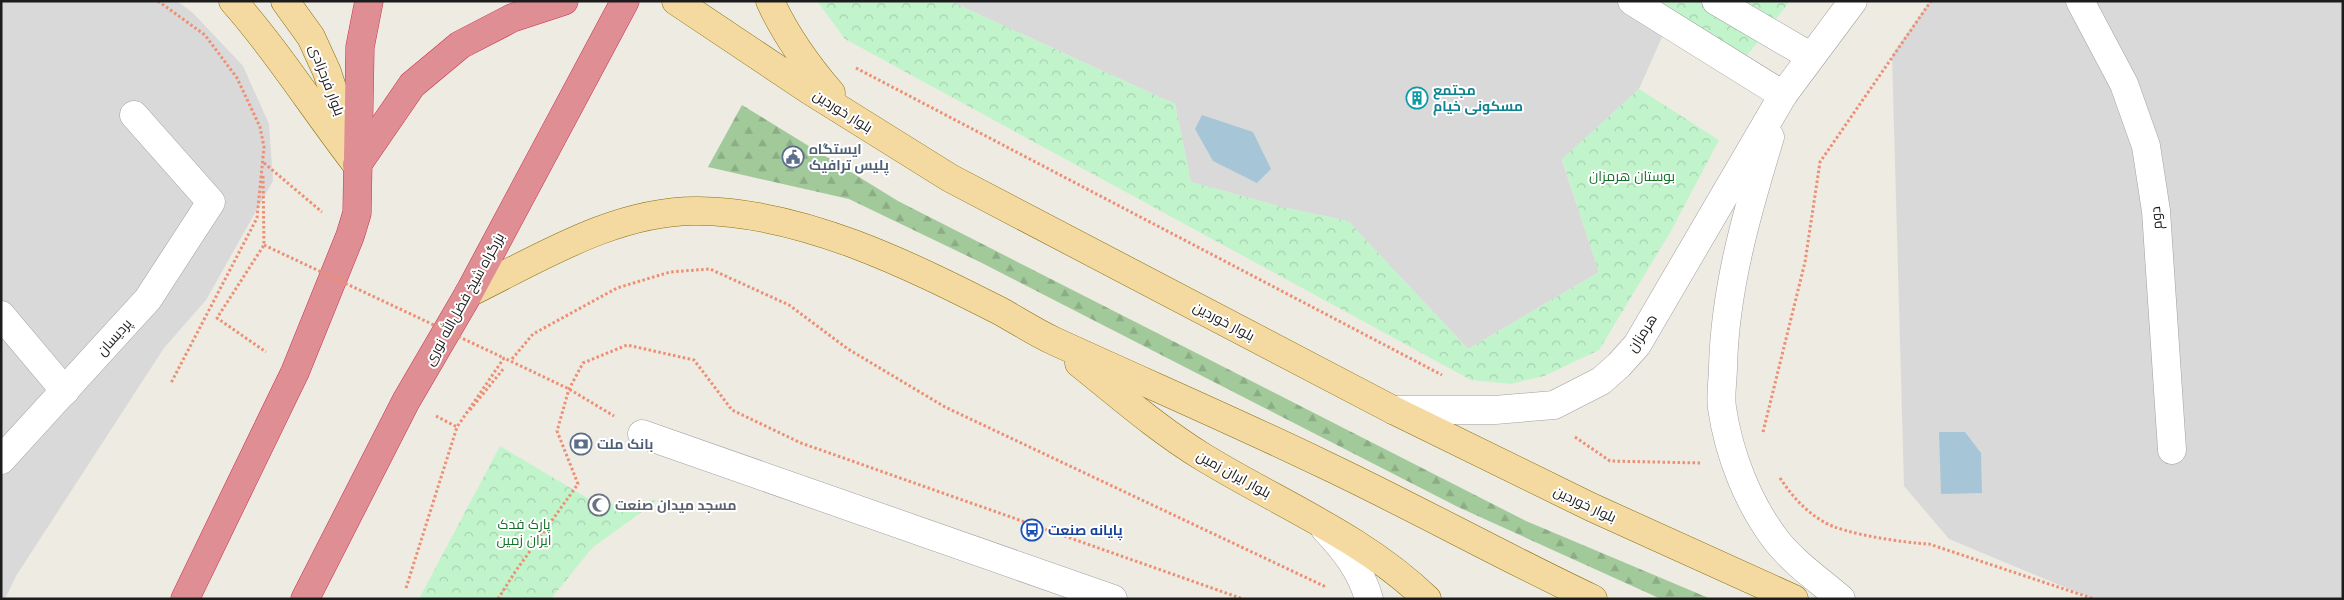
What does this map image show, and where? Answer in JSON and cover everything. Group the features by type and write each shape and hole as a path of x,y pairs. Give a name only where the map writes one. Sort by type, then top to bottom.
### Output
{"highway":[{"path":"185,599 295,372 350,236 357,213 360,47 369,1"},
{"path":"357,165 412,85 460,45 512,18 564,1"},
{"name":"بزرگراه شیخ فضل‌الله نوری","path":"305,599 406,401 469,293 625,1"}],"main road":[{"path":"233,1 262,33 294,82 357,165"},
{"name":"بلوار فرحزادی","path":"285,1 311,37 327,72 357,165"},
{"name":"بلوار خوردین","path":"676,1 950,178 1394,410 1590,507 1794,599"},
{"path":"770,1 779,22 804,62 833,96 867,126"},
{"path":"469,293 597,231 642,217 674,212 725,212 780,222 840,237 955,290 1049,339 1323,464 1593,599"},
{"name":"بلوار ایران زمین","path":"1049,339 1160,428 1203,457 1316,519 1404,576 1427,599"}],"street":[{"path":"1716,1 1810,56"},
{"name":"هرمزان","path":"1394,410 1496,410 1554,405 1601,381 1619,365 1637,345 1783,95 1810,56 1853,1"},
{"name":"دوم","path":"2080,1 2124,84 2146,146 2156,211 2172,450"},
{"path":"1635,2 1783,95"},
{"name":"هرمزان","path":"1783,95 1752,198 1732,280 1724,337 1722,407 1732,454 1756,510 1777,541 1797,562 1841,599"},
{"name":"پردیسان","path":"1,460 148,299 211,202 134,115"},
{"path":"1,316 65,391"},
{"path":"642,434 1113,599"},
{"path":"1316,519 1344,549 1356,567 1369,599"}],"path":[{"path":"1761,438 1805,262 1820,162 1931,1"},
{"path":"851,65 1445,377"},
{"path":"295,372 217,318 264,245 263,163 350,236"},
{"path":"264,245 569,389 642,434"},
{"path":"512,359 533,334 617,288 670,272 710,269 789,305 848,349 945,407 1334,590"},
{"path":"498,599 514,572 578,484 557,431 569,389 584,363 627,345 694,360 732,410 801,443 1243,599"},
{"path":"406,588 456,427 504,358"},
{"path":"456,427 504,368"},
{"path":"1575,437 1610,461 1704,463"},
{"path":"1775,470 1796,501 1824,523 1866,535 1910,543 1929,544 2094,599"}],"shaded area":[{"path":"1,1 177,1 193,13 243,66 269,124 273,181 206,300 164,348 16,576 5,599 1,599"},
{"path":"950,1 1678,1 1639,89 1562,160 1599,272 1468,349 1348,221 1282,207 1191,182 1175,104"},
{"path":"1930,1 2343,1 2343,599 2093,599 1949,539 1904,486 1892,55"}],"green space":[{"name":"بوستان هرمزان","path":"817,1 950,1 1175,104 1191,182 1282,207 1348,221 1468,349 1599,272 1562,159 1639,89 1719,140 1671,231 1599,350 1544,376 1511,384 1471,380 845,39"},
{"path":"1651,1 1790,1 1745,58"},
{"path":"742,105 898,201 1526,521 1711,599 1661,599 1458,507 982,263 849,199 708,167"},
{"name":"پارک فدک ایران زمین","path":"500,446 599,505 658,500 592,548 551,599 419,599"}],"water":[{"path":"1202,115 1253,132 1271,169 1257,183 1213,161 1195,129"},
{"path":"1939,432 1965,432 1981,453 1982,493 1941,494"}],"place":[{"name":"مجتمع مسکونی خیام","path":"1417,98"},
{"name":"ایستگاه پلیس ترافیک","path":"793,157"},
{"name":"بانک ملت","path":"581,444"},
{"name":"مسجد میدان صنعت","path":"599,505"},
{"name":"پایانه صنعت","path":"1032,530"}]}
